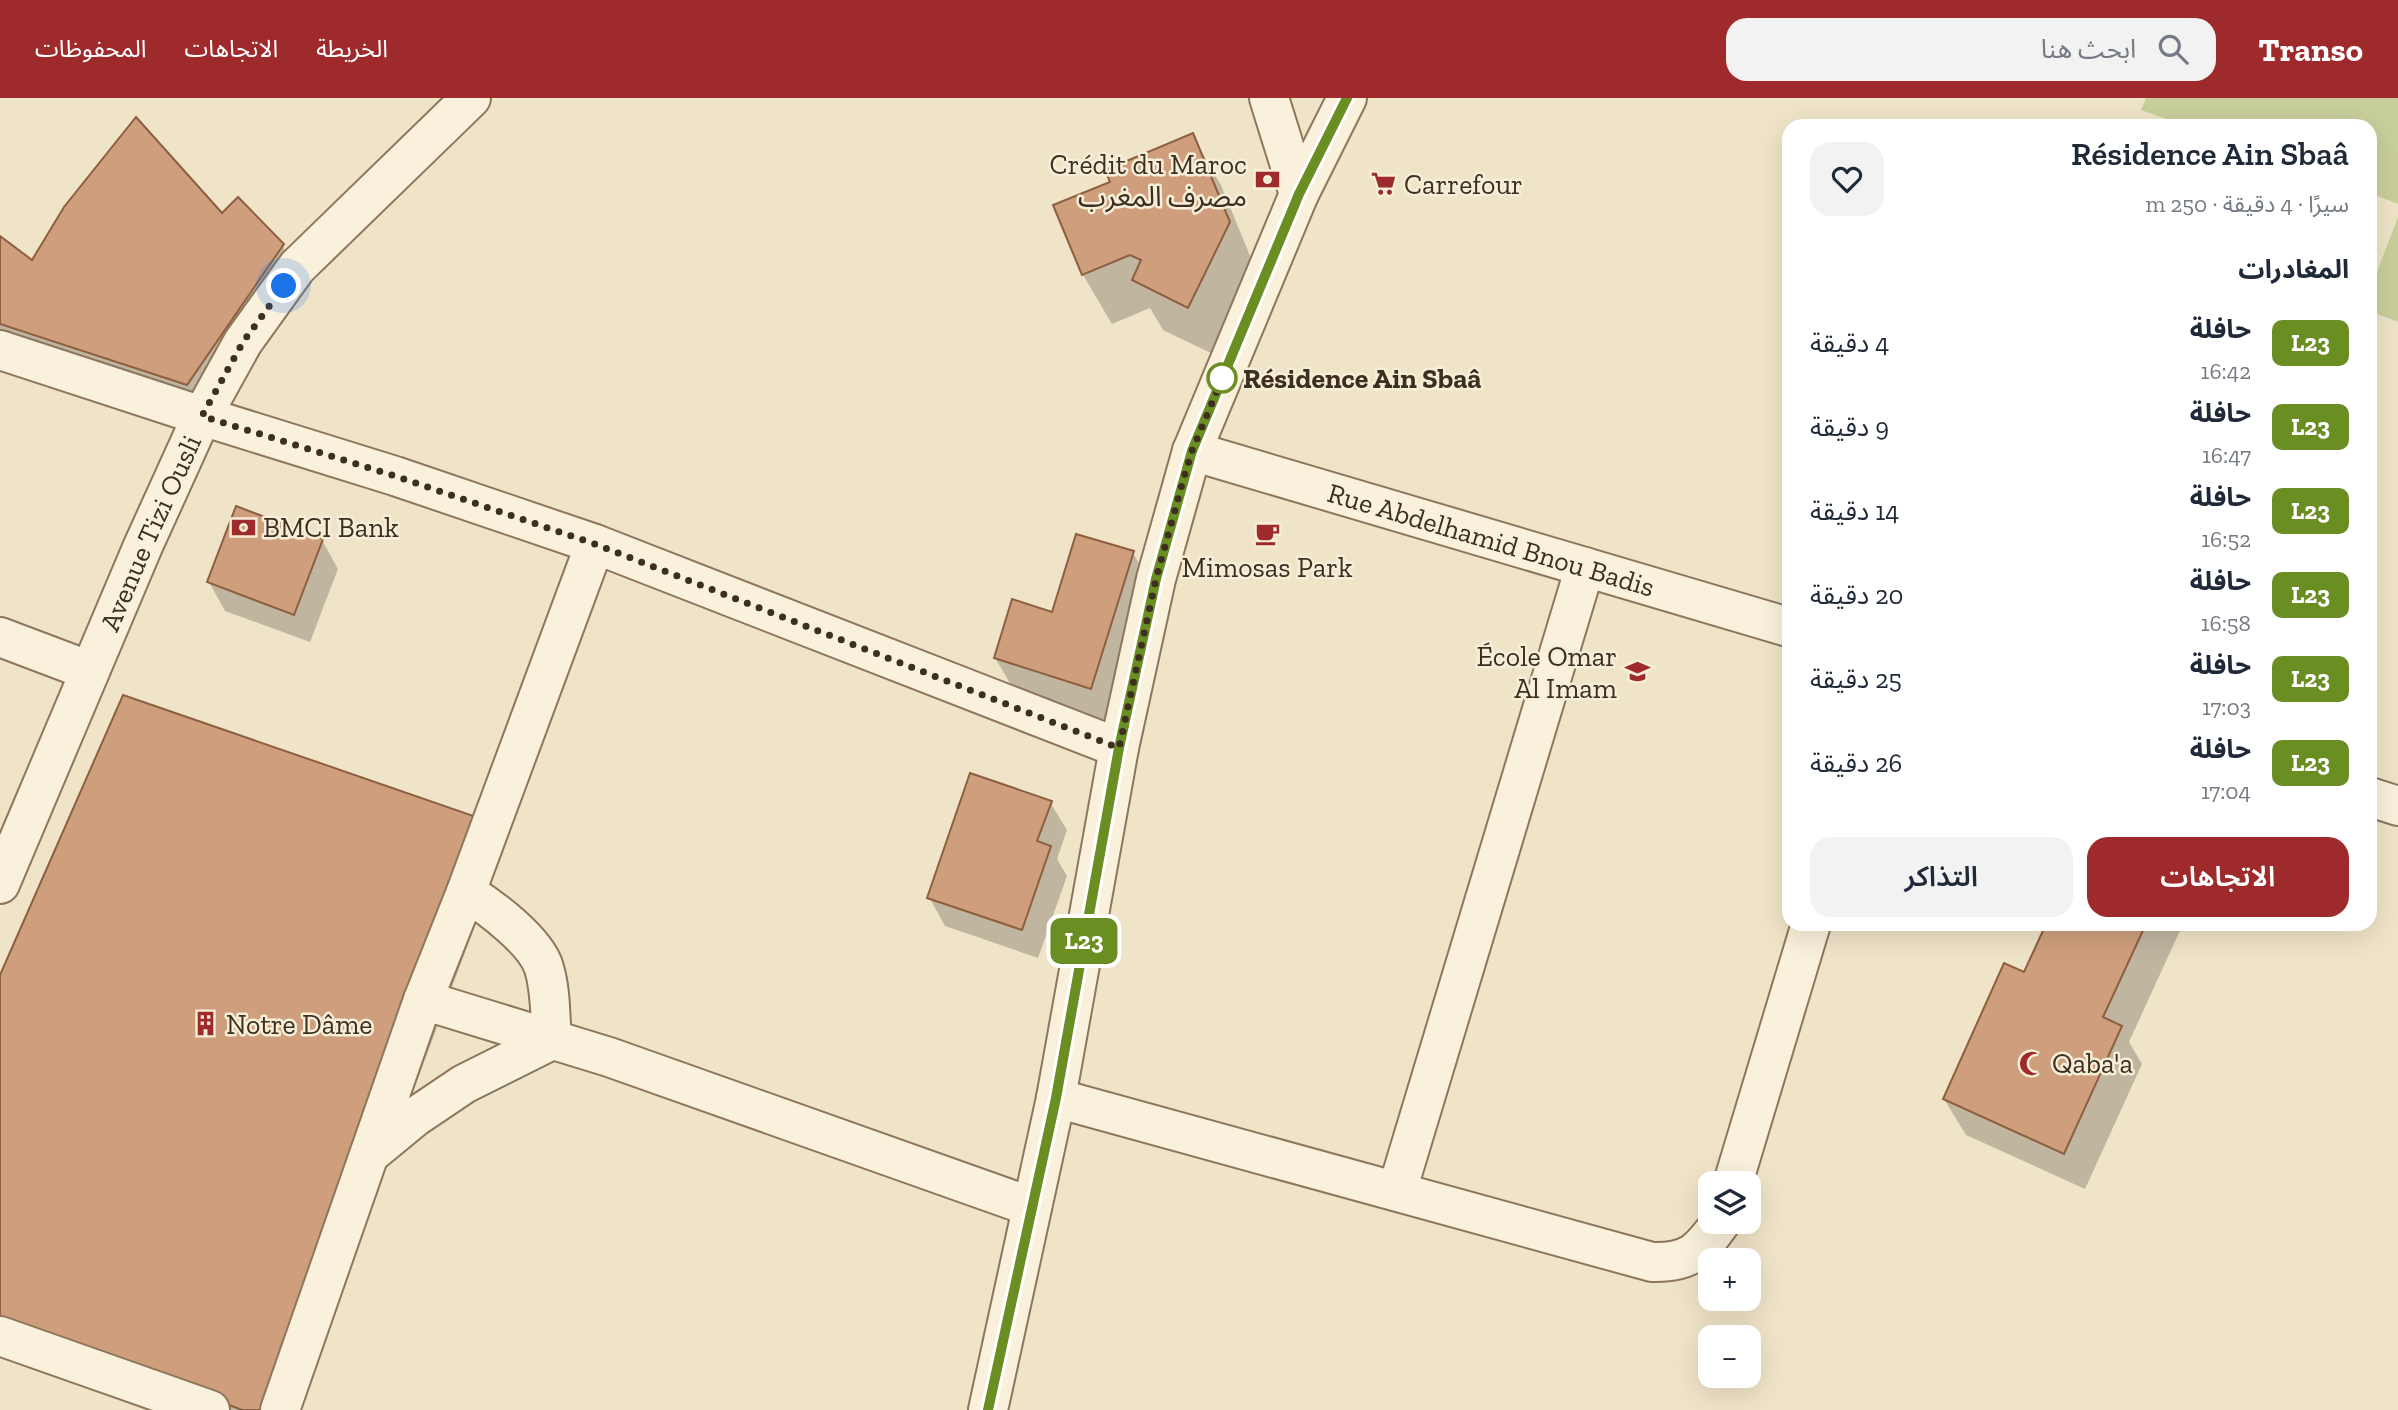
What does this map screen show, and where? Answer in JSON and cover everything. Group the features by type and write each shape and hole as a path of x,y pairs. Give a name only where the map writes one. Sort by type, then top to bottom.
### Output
{"street":[{"name":"Avenue Tizi Ousli","path":"0,884 143,546 202,416 243,342 297,267 471,98"},
{"path":"1269,98 1299,194"},
{"path":"988,1410 1056,1098 1119,748 1156,579 1192,451 1299,194 1347,98"},
{"path":"0,350 395,476 595,544 1119,748"},
{"name":"Rue Abdelhamid Bnou Badis","path":"1192,451 1782,625"},
{"path":"280,1410 423,1000 466,892 595,544"},
{"path":"1397,1191 1585,568"},
{"path":"0,637 90,671"},
{"path":"2377,799 2398,806"},
{"path":"466,892 490,907 511,926 544,966 552,1040"},
{"path":"1737,1171 1809,931"},
{"path":"423,1000 609,1057 1032,1207"},
{"path":"370,1154 415,1116 464,1084 552,1040"},
{"path":"1056,1098 1652,1262 1686,1259 1699,1251 1712,1234"},
{"path":"0,1336 210,1410"}],"green space":[{"path":"2146,98 2398,98 2398,204 2377,196 2377,119 2166,119 2141,110"},
{"path":"2398,217 2398,322 2377,314 2377,272"}],"building":[{"path":"136,117 222,213 238,197 284,244 187,385 0,324 0,236 32,260 64,207"},
{"path":"1193,133 1230,222 1188,308 1132,280 1141,260 1130,255 1082,275 1053,205 1110,182 1105,170"},
{"path":"236,506 323,539 294,615 207,582"},
{"path":"1076,534 1134,551 1091,689 994,658 1012,599 1052,612"},
{"name":"Notre Dâme","path":"123,695 488,821 267,1410 242,1410 0,1317 0,975"},
{"path":"970,773 1052,801 1037,841 1051,846 1022,930 927,898"},
{"name":"Qaba'a","path":"2043,931 2143,931 2103,1017 2122,1026 2064,1154 1943,1099 2004,963 2024,972"}],"bus line":[{"name":"L23","path":"988,1410 1056,1098 1119,748 1156,579 1192,451 1299,194 1347,98"}],"place":[{"name":"Crédit du Maroc مصرف المغرب","path":"1267,180"},
{"name":"Carrefour","path":"1384,184"},
{"name":"Résidence Ain Sbaâ","path":"1222,378"},
{"name":"BMCI Bank","path":"243,527"},
{"name":"Mimosas Park","path":"1267,533"},
{"name":"École Omar Al Imam","path":"1637,672"},
{"name":"Notre Dâme","path":"206,1024"},
{"name":"Qaba'a","path":"2032,1063"}],"route":[{"path":"284,286 243,342 202,416 395,476 595,544 1119,748 1156,579 1192,451 1224,374 1222,378"}]}
